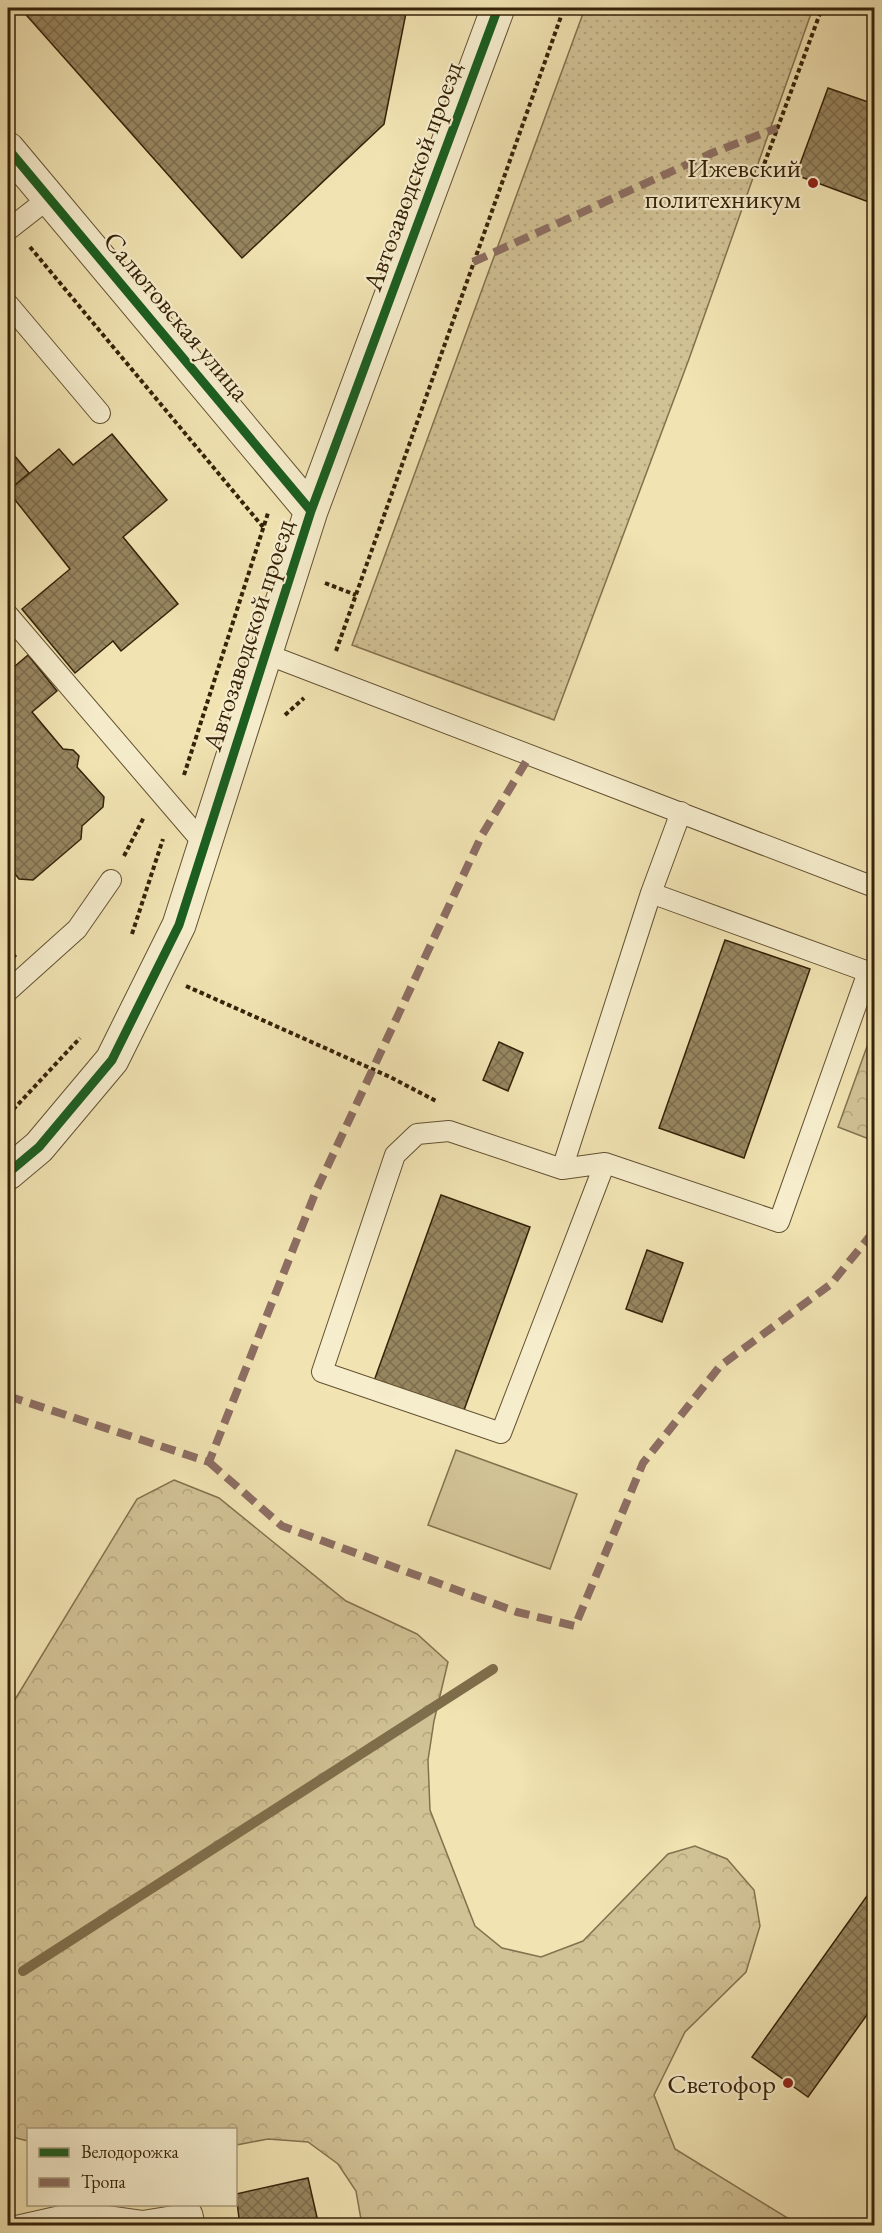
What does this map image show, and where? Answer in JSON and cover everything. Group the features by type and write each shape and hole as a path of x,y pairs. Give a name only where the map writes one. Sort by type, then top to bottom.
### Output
{"street":[{"name":"Автозаводской проезд","path":"8,1173 39,1147 112,1060 179,925 311,511 498,8"},
{"name":"Салютовская улица","path":"8,149 311,511"}],"lane":[{"path":"10,228 49,198"},
{"path":"8,304 100,413"},
{"path":"8,615 205,845"},
{"path":"266,654 874,887"},
{"path":"562,1169 651,893 681,812"},
{"path":"8,991 77,929 111,880"},
{"path":"604,1163 501,1433 322,1372 394,1155 417,1134 449,1131 562,1169 604,1163 779,1222 872,973 651,893"},
{"path":"16,2226 78,2212 142,2221 192,2213 195,2226"}],"path":[{"path":"281,726 285,715 327,677 564,8"},
{"path":"759,178 822,8"},
{"path":"10,228 264,528"},
{"path":"111,880 157,791"},
{"path":"181,995 186,985 390,1077 459,1113 449,1131"}],"green space":[{"path":"585,8 813,8 689,359 554,720 352,645"},
{"path":"874,1027 874,1141 838,1127"},
{"path":"456,1450 577,1494 550,1569 428,1525"},
{"path":"174,1480 219,1498 346,1601 417,1634 448,1662 434,1721 428,1760 430,1810 475,1926 502,1948 541,1957 583,1941 668,1854 695,1846 727,1859 754,1890 760,1926 746,1972 685,2032 654,2095 675,2149 799,2225 362,2225 356,2191 338,2164 308,2142 268,2139 237,2145 237,2128 27,2128 27,2141 8,2136 8,1711 137,1499"}],"building":[{"path":"20,8 407,8 384,124 242,258"},
{"path":"828,88 874,104 874,204 796,175"},
{"path":"112,434 167,500 123,537 178,604 121,651 113,641 75,673 22,609 70,569 8,491 59,449 73,465"},
{"path":"8,448 29,473 8,491"},
{"path":"28,655 57,691 32,712 63,749 73,750 79,756 77,767 104,797 103,807 82,826 81,839 33,880 19,879 8,865 8,672"},
{"path":"725,940 810,969 744,1158 659,1128"},
{"path":"8,946 16,956 8,964"},
{"path":"499,1042 523,1053 508,1091 483,1080"},
{"path":"441,1195 530,1227 463,1413 374,1381"},
{"path":"647,1250 683,1263 662,1322 626,1309"},
{"path":"871,1578 874,1578 874,1723 873,1723"},
{"path":"874,1886 874,2005 808,2097 752,2057"},
{"path":"308,2178 319,2226 240,2226 237,2194"}],"waterway":[{"path":"23,1971 493,1669"}],"marked path":[{"path":"473,262 712,153 777,128"},
{"path":"8,1396 209,1462 316,1191 482,835 530,755"},
{"path":"209,1462 282,1526 517,1612 575,1626 643,1463 720,1366 831,1284 874,1231"}],"cycle path":[{"path":"8,1173 39,1147 112,1060 179,925 311,511 498,8"},
{"path":"8,149 311,511"}],"place":[{"name":"Ижевский политехникум","path":"813,183"},
{"name":"Светофор","path":"788,2083"}]}
